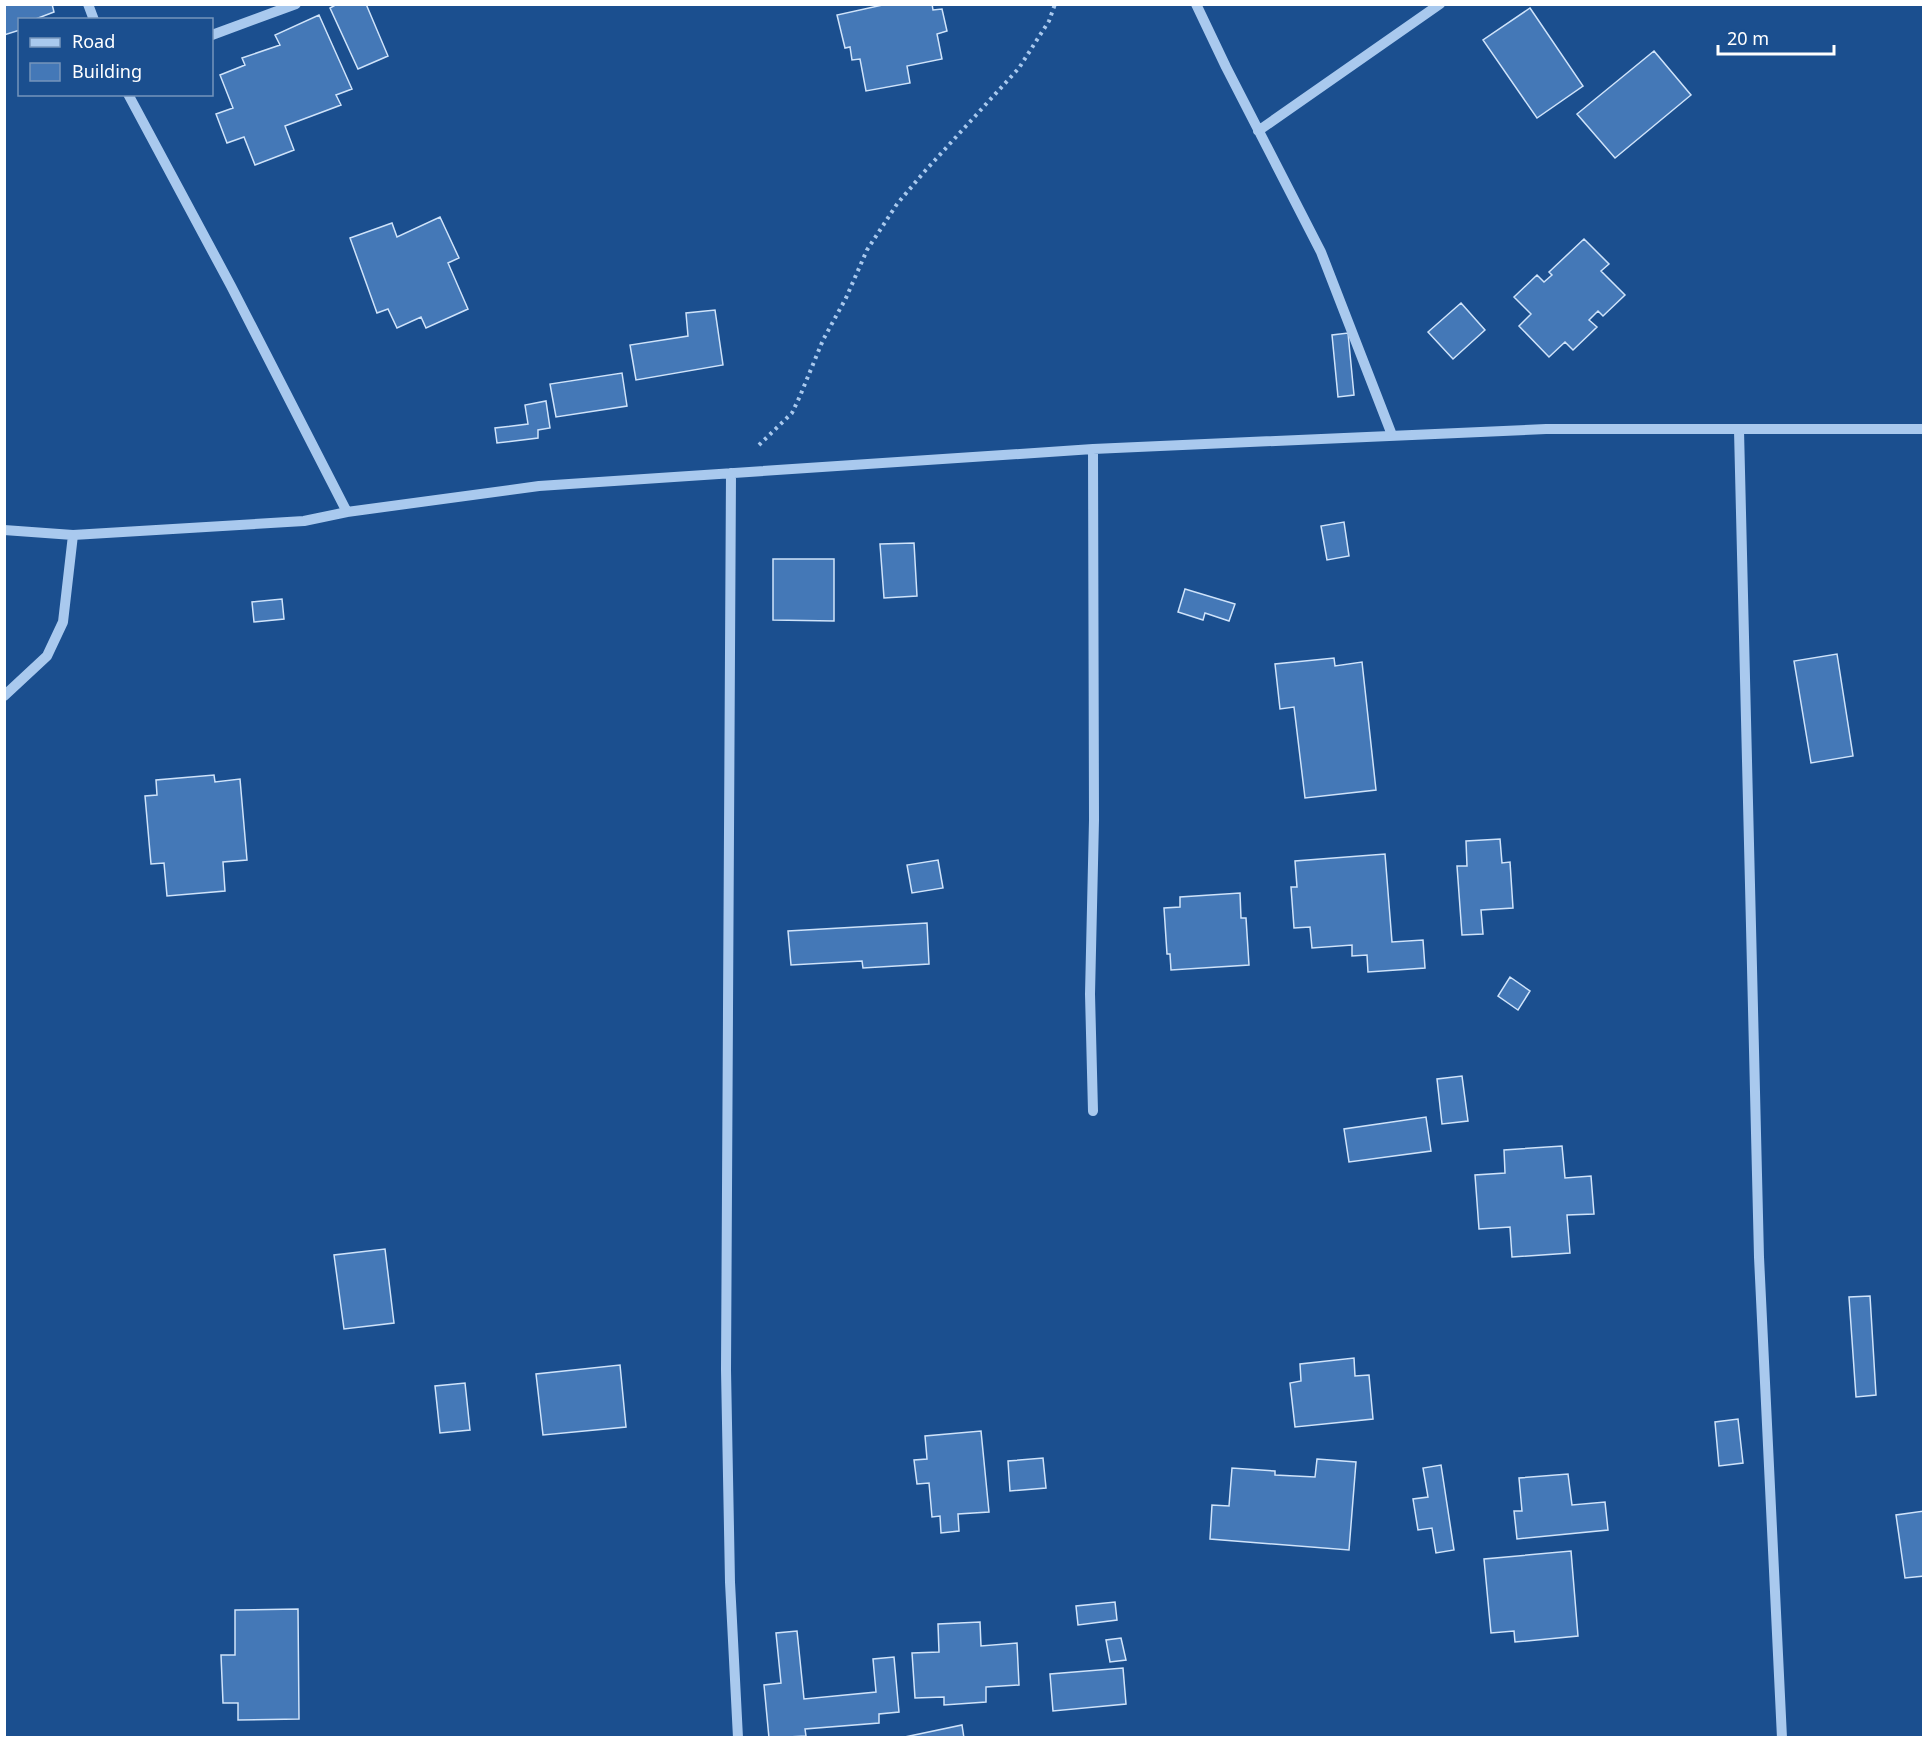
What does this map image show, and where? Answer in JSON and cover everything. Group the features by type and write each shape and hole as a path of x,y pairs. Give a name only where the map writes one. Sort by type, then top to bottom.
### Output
{"street":[{"path":"213,35 296,4"},
{"path":"1196,4 1321,252 1392,435"},
{"path":"1258,131 1440,4"},
{"path":"129,96 231,286 347,513"},
{"path":"4,530 73,535 304,521 539,486 1093,449 1546,429 1923,429"},
{"path":"1739,430 1759,1257 1782,1737"},
{"path":"1093,449 1094,820 1090,994 1094,1111"},
{"path":"731,473 726,1370 730,1582 738,1737"},
{"path":"4,696 47,656 63,622 73,535"}],"path":[{"path":"731,473 792,412 823,340 846,298 867,250 897,204 1019,68 1049,21 1055,4"}],"building":[{"path":"4,4 52,4 54,12 38,18 18,18 18,31 4,35"},
{"path":"337,4 366,4 388,56 358,69 330,8"},
{"path":"887,4 932,4 933,10 942,9 947,31 937,34 942,59 907,66 910,83 866,91 860,59 852,60 850,47 845,48 837,15"},
{"path":"1530,8 1583,86 1537,118 1483,40"},
{"path":"319,15 352,89 336,95 341,105 285,126 294,150 255,165 244,137 227,143 216,114 233,108 220,75 245,65 242,58 280,45 275,35"},
{"path":"1654,51 1691,95 1615,158 1577,114"},
{"path":"440,217 459,258 448,263 468,309 426,328 421,317 397,328 388,309 377,313 350,238 392,223 397,237"},
{"path":"1584,239 1609,264 1601,271 1625,295 1603,316 1598,311 1589,320 1597,327 1573,350 1565,342 1549,357 1519,326 1531,314 1514,297 1537,275 1544,282 1552,275 1549,272"},
{"path":"1461,303 1485,330 1453,359 1428,332"},
{"path":"715,310 723,365 636,380 630,345 688,336 686,313"},
{"path":"1348,333 1354,395 1338,397 1332,335"},
{"path":"622,373 627,406 556,417 550,384"},
{"path":"546,401 550,428 538,430 538,438 497,443 495,428 528,424 525,405"},
{"path":"1344,522 1349,556 1327,560 1321,526"},
{"path":"914,543 917,596 884,598 880,544"},
{"path":"773,559 834,559 834,621 773,620"},
{"path":"1185,589 1235,604 1229,621 1205,613 1203,620 1178,612"},
{"path":"282,599 284,619 254,622 252,602"},
{"path":"1837,654 1853,756 1811,763 1794,661"},
{"path":"1334,658 1335,666 1362,662 1376,790 1305,798 1294,707 1280,709 1275,664"},
{"path":"214,775 215,782 240,779 247,860 223,862 225,891 167,896 164,863 151,864 145,796 157,795 156,780"},
{"path":"1500,839 1502,863 1510,862 1513,908 1481,910 1483,934 1462,935 1457,866 1467,866 1466,841"},
{"path":"1385,854 1392,942 1423,940 1425,968 1368,972 1367,955 1352,956 1352,945 1312,948 1310,927 1294,928 1291,887 1297,887 1295,861"},
{"path":"938,860 943,888 912,893 907,865"},
{"path":"1240,893 1241,918 1246,918 1249,965 1171,970 1170,954 1167,954 1164,908 1180,907 1180,897"},
{"path":"927,923 929,964 863,968 862,961 791,965 788,931"},
{"path":"1510,977 1530,991 1518,1010 1498,996"},
{"path":"1462,1076 1468,1121 1442,1124 1437,1079"},
{"path":"1426,1117 1431,1151 1349,1162 1344,1129"},
{"path":"1562,1146 1565,1178 1591,1176 1594,1214 1567,1215 1570,1253 1512,1257 1510,1227 1479,1229 1475,1175 1505,1173 1504,1150"},
{"path":"385,1249 394,1323 344,1329 334,1255"},
{"path":"1870,1296 1876,1395 1856,1397 1849,1297"},
{"path":"1354,1358 1355,1376 1369,1375 1373,1419 1295,1427 1290,1383 1301,1381 1300,1364"},
{"path":"620,1365 626,1427 543,1435 536,1374"},
{"path":"465,1383 470,1430 440,1433 435,1386"},
{"path":"1738,1419 1743,1463 1719,1466 1715,1422"},
{"path":"981,1431 989,1512 958,1514 959,1531 941,1533 940,1516 932,1517 929,1483 917,1484 914,1460 927,1459 925,1436"},
{"path":"1043,1458 1046,1488 1010,1491 1008,1461"},
{"path":"1317,1459 1356,1462 1349,1550 1210,1539 1212,1505 1229,1506 1232,1468 1275,1471 1275,1475 1315,1477"},
{"path":"1441,1465 1454,1550 1436,1553 1432,1528 1418,1530 1413,1499 1428,1497 1423,1468"},
{"path":"1568,1474 1572,1505 1605,1502 1608,1530 1517,1539 1514,1511 1522,1511 1519,1478"},
{"path":"1924,1511 1924,1576 1905,1578 1896,1515"},
{"path":"1571,1551 1578,1636 1515,1642 1514,1631 1491,1633 1484,1559"},
{"path":"1115,1602 1117,1620 1078,1625 1076,1606"},
{"path":"298,1609 299,1719 238,1720 238,1703 223,1703 221,1655 235,1655 235,1610"},
{"path":"980,1622 981,1646 1017,1643 1019,1685 986,1687 986,1702 944,1705 944,1697 915,1698 912,1653 939,1652 938,1624"},
{"path":"797,1631 804,1699 876,1692 873,1659 894,1657 899,1712 879,1714 879,1723 805,1729 806,1736 769,1738 764,1685 781,1683 776,1633"},
{"path":"1121,1638 1126,1660 1110,1662 1106,1640"},
{"path":"1123,1668 1126,1704 1053,1711 1050,1674"},
{"path":"962,1725 964,1738 900,1738"}]}
